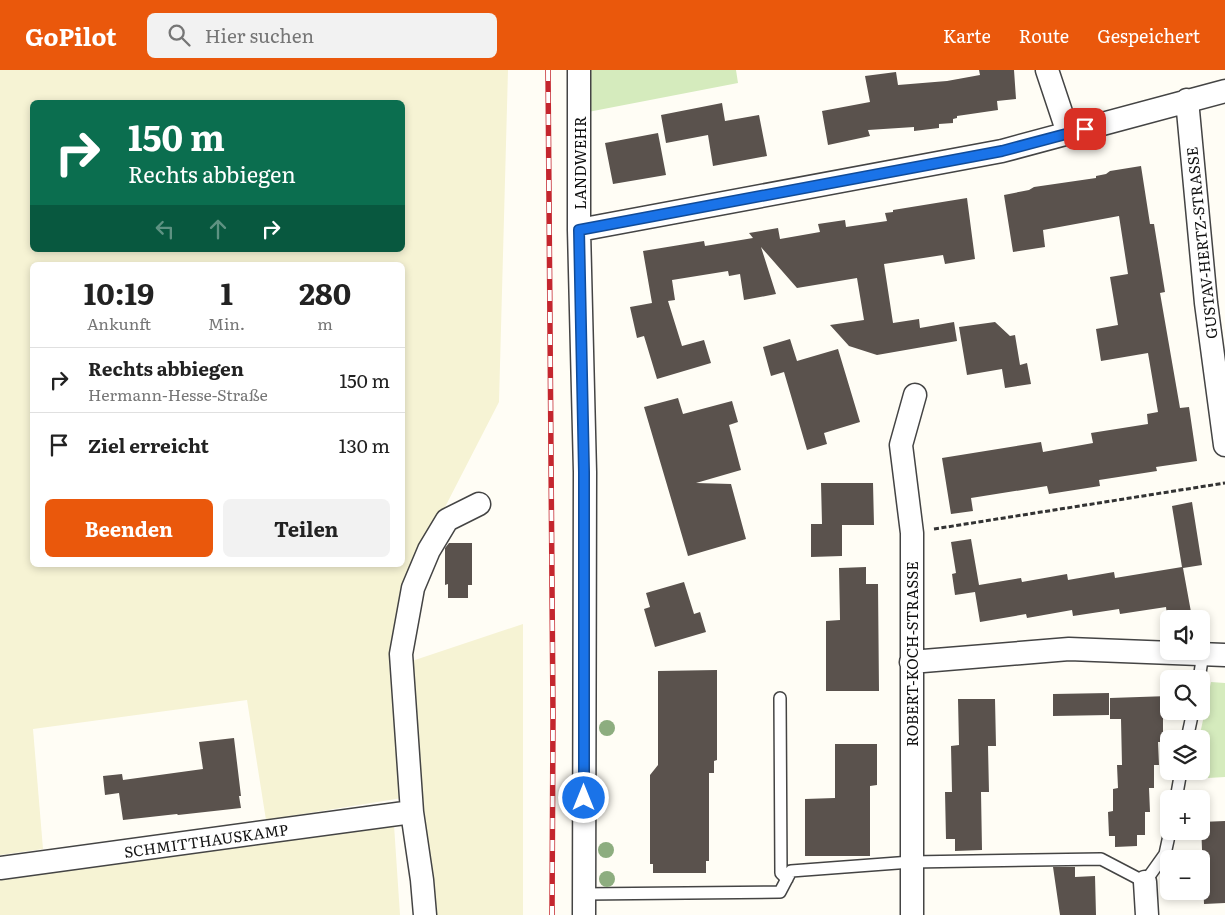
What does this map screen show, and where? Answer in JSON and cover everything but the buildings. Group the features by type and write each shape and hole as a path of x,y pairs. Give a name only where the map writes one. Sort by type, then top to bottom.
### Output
{"street":[{"name":"LANDWEHR","path":"579,70 579,230 584,472 583,904"},
{"path":"1047,70 1068,133"},
{"path":"579,230 1002,151 1225,91"},
{"name":"GUSTAV-HERTZ-STRASSE","path":"1188,100 1206,303 1225,445"},
{"name":"ROBERT-KOCH-STRASSE","path":"912,915 912,533 901,445 915,395"},
{"path":"424,915 422,880 412,812 401,654 413,588 429,550 447,520 479,504"},
{"path":"911,662 1069,648 1160,652"},
{"path":"1210,654 1225,654"},
{"name":"SCHMITTHAUSKAMP","path":"0,868 412,812"},
{"path":"1145,882 1147,915"}],"lane":[{"path":"780,698 781,873 787,879"},
{"path":"583,904 780,892 791,871 911,862 1101,859 1145,882 1165,854 1168,840"}],"path":[{"path":"912,533 1225,483"}],"shaded area":[{"path":"0,70 508,70 499,402 406,583 402,798 266,820 247,700 33,729 43,849 0,855"},
{"path":"523,624 523,915 431,915 418,812 409,662"},
{"path":"394,825 400,915 0,915 0,877"}],"green space":[{"path":"588,70 736,70 738,83 588,112"},
{"path":"1211,682 1225,683 1225,777 1210,778 1210,730 1201,730 1203,720 1210,720"}],"railway":[{"path":"548,70 553,715 552,915"}],"route":[{"path":"584,798 584,472 579,230 1002,151 1085,129"}]}
